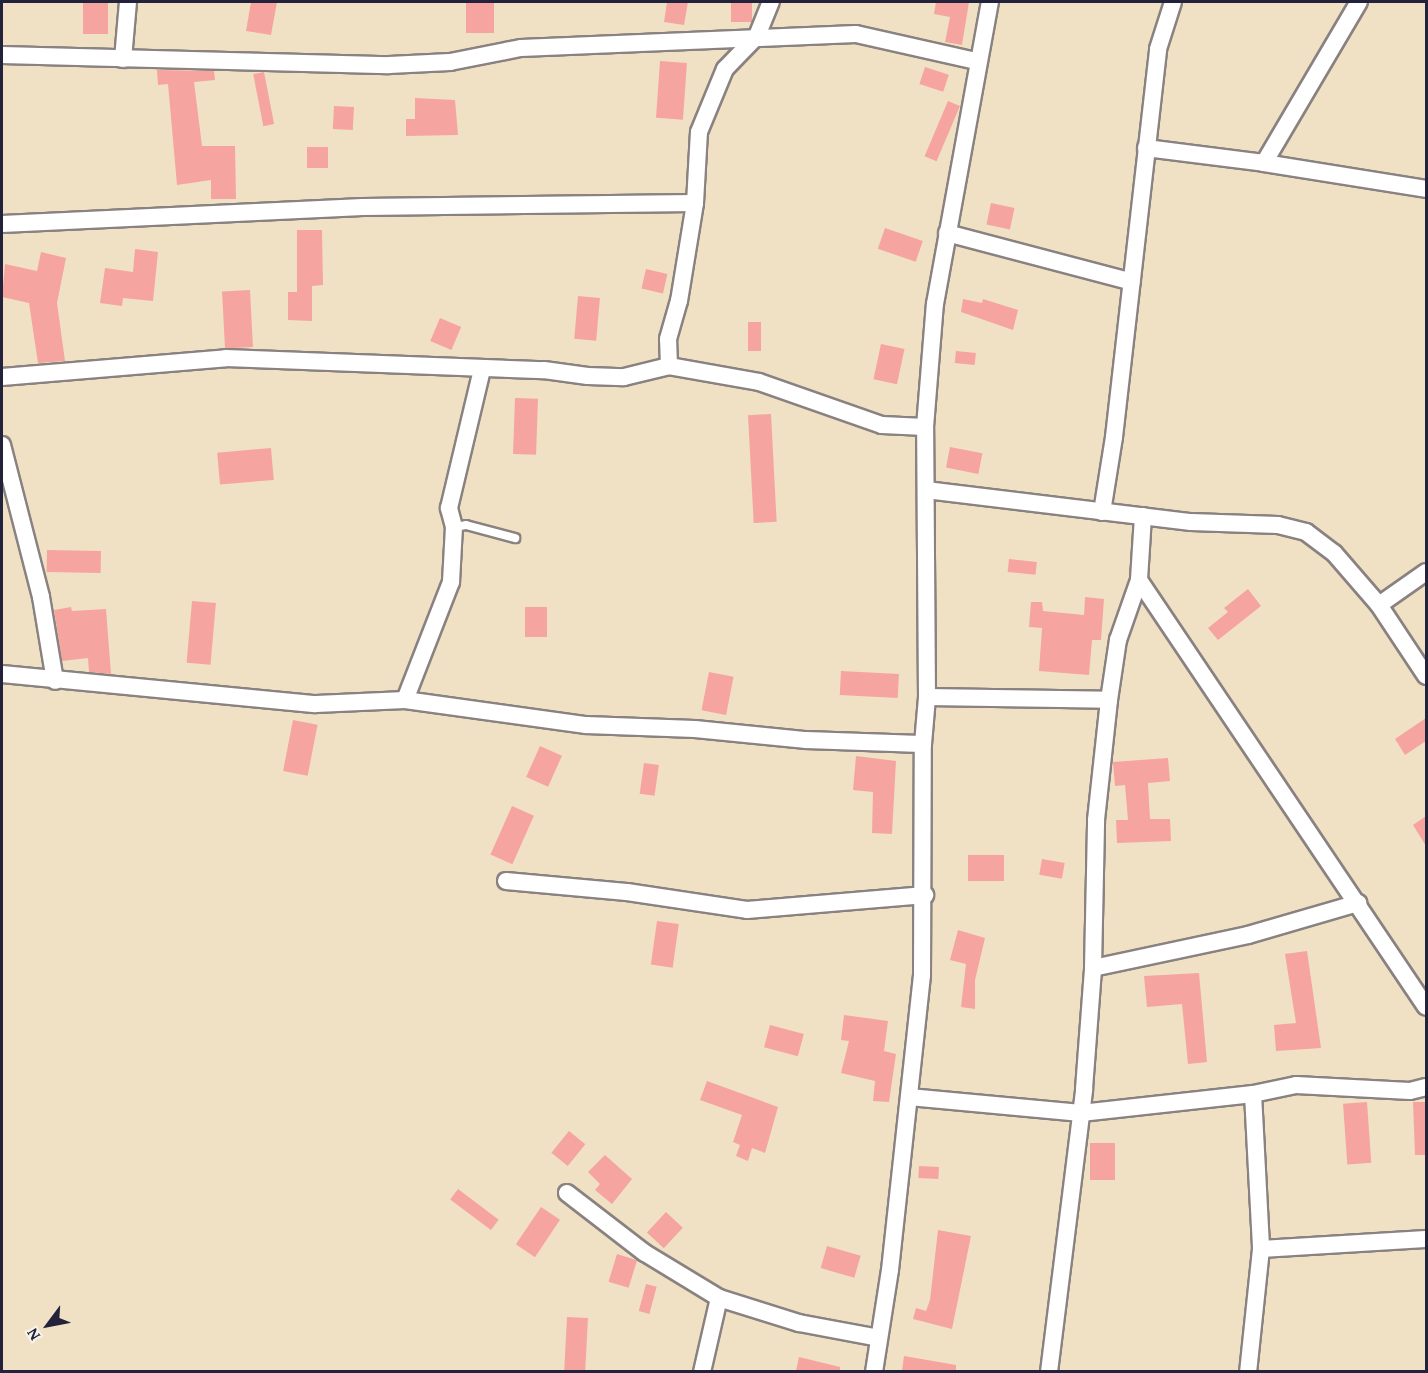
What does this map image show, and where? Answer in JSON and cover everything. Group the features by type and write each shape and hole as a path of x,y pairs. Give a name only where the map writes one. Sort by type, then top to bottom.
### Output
{"street":[{"path":"123,59 128,2"},
{"path":"669,366 668,339 679,301 695,203 699,132 711,96 725,69 757,36 771,2"},
{"path":"874,1371 922,975 925,895 923,744 927,697 926,427 935,304 976,61 990,2"},
{"path":"1102,512 1132,282 1158,49 1173,2"},
{"path":"1264,163 1359,2"},
{"path":"2,55 389,66 450,62 521,48 757,36 856,34 976,61"},
{"path":"1146,148 1264,163 1426,189"},
{"path":"2,224 363,207 695,203"},
{"path":"947,233 1132,282"},
{"path":"2,377 226,358 624,376 669,366 759,382 882,425 926,427"},
{"path":"405,700 451,582 454,527 449,508 482,369"},
{"path":"2,446 41,597 55,681"},
{"path":"926,490 1102,512 1278,525 1306,532 1334,553 1379,605 1426,676"},
{"path":"1049,1371 1081,1113 1093,968 1096,820 1109,700 1119,640 1139,580 1143,516"},
{"path":"1379,605 1426,572"},
{"path":"1139,580 1426,1007"},
{"path":"2,674 55,681 316,704 405,700 586,725 695,729 806,740 923,744"},
{"path":"927,697 1109,700"},
{"path":"506,881 627,892 747,910 925,895"},
{"path":"1093,968 1248,935 1358,903"},
{"path":"909,1097 1081,1113 1253,1094 1296,1085 1410,1091 1426,1087"},
{"path":"1248,1371 1261,1249 1253,1094"},
{"path":"567,1192 645,1253 719,1298 799,1323 879,1338"},
{"path":"1261,1249 1426,1239"},
{"path":"702,1371 719,1298"}],"lane":[{"path":"454,527 466,525 515,538"}],"building":[{"path":"83,2 108,2 108,34 83,34"},
{"path":"251,2 277,2 271,35 246,31"},
{"path":"466,2 494,2 494,33 466,33"},
{"path":"667,2 688,2 684,25 664,22"},
{"path":"731,2 752,2 752,22 731,22"},
{"path":"936,2 969,2 962,45 945,42 950,17 934,14"},
{"path":"660,61 687,63 683,120 656,118"},
{"path":"925,67 949,75 943,92 919,84"},
{"path":"157,70 214,71 215,80 194,82 202,146 235,146 236,199 211,199 211,180 177,185 168,84 158,85"},
{"path":"264,72 274,124 263,126 253,74"},
{"path":"415,98 455,100 458,135 406,136 406,119 415,119"},
{"path":"948,101 960,106 937,161 925,156"},
{"path":"334,106 354,107 353,130 333,129"},
{"path":"307,147 328,147 328,168 307,168"},
{"path":"991,203 1014,208 1010,230 986,225"},
{"path":"885,228 923,241 916,262 878,249"},
{"path":"297,230 322,230 323,285 312,286 312,321 288,320 288,292 297,292"},
{"path":"135,249 158,252 153,301 123,298 122,306 100,303 105,268 133,272"},
{"path":"41,252 66,258 57,303 65,361 38,363 29,303 2,297 5,264 37,271"},
{"path":"646,269 667,274 663,293 642,288"},
{"path":"250,290 253,347 225,348 222,291"},
{"path":"578,296 600,298 596,341 574,339"},
{"path":"963,299 982,303 983,299 1018,310 1013,330 961,312"},
{"path":"440,318 461,327 451,350 430,341"},
{"path":"748,322 761,322 761,351 748,351"},
{"path":"881,344 904,349 897,384 874,379"},
{"path":"956,351 976,353 975,365 955,363"},
{"path":"515,398 538,399 536,455 513,454"},
{"path":"771,414 777,522 754,523 748,415"},
{"path":"950,447 982,453 978,474 946,468"},
{"path":"271,448 274,480 220,485 217,453"},
{"path":"47,550 101,551 101,573 47,572"},
{"path":"1009,559 1037,562 1035,575 1008,572"},
{"path":"1248,589 1261,606 1218,640 1208,628 1228,612 1224,608"},
{"path":"1085,597 1104,599 1101,640 1092,640 1089,675 1039,671 1042,628 1029,627 1031,602 1042,602 1043,611 1084,615"},
{"path":"192,601 216,603 211,665 187,663"},
{"path":"71,607 72,611 106,609 111,674 89,672 88,658 62,661 54,610"},
{"path":"525,607 547,607 547,637 525,637"},
{"path":"841,671 899,674 898,698 840,695"},
{"path":"709,672 734,677 726,715 702,710"},
{"path":"1426,718 1426,741 1405,755 1395,739"},
{"path":"293,720 318,725 308,776 283,771"},
{"path":"540,746 562,756 548,787 526,777"},
{"path":"856,756 896,761 892,834 872,833 873,792 853,790"},
{"path":"1168,758 1170,781 1148,783 1150,819 1170,819 1171,841 1117,843 1116,820 1128,820 1125,785 1115,786 1113,762"},
{"path":"644,763 659,765 655,796 640,794"},
{"path":"512,806 534,816 512,864 490,854"},
{"path":"1426,816 1426,846 1413,825"},
{"path":"968,855 1004,855 1004,881 968,881"},
{"path":"1042,859 1065,863 1062,879 1039,875"},
{"path":"657,921 679,924 673,968 651,965"},
{"path":"958,930 985,938 975,980 975,1009 961,1007 966,964 950,960"},
{"path":"1307,951 1321,1048 1276,1051 1274,1025 1296,1023 1285,954"},
{"path":"1199,973 1207,1062 1188,1064 1182,1004 1147,1007 1144,976"},
{"path":"844,1015 888,1021 884,1051 896,1054 889,1102 873,1101 875,1081 841,1073 849,1041 841,1040"},
{"path":"770,1025 804,1034 798,1056 764,1047"},
{"path":"707,1081 778,1107 765,1153 752,1148 748,1161 736,1156 740,1145 733,1142 742,1115 700,1100"},
{"path":"1367,1102 1371,1163 1347,1165 1343,1104"},
{"path":"1413,1102 1426,1102 1426,1155 1415,1155"},
{"path":"569,1131 585,1144 568,1166 551,1153"},
{"path":"1090,1143 1115,1143 1115,1180 1090,1180"},
{"path":"605,1155 632,1179 612,1204 595,1190 600,1184 588,1172"},
{"path":"919,1166 939,1167 938,1179 918,1178"},
{"path":"458,1189 499,1220 491,1230 450,1199"},
{"path":"541,1207 560,1220 535,1257 516,1244"},
{"path":"666,1212 683,1228 664,1248 647,1232"},
{"path":"938,1230 971,1236 952,1329 913,1319 916,1308 926,1311 930,1300"},
{"path":"827,1246 861,1256 854,1278 821,1268"},
{"path":"617,1254 637,1260 629,1288 609,1282"},
{"path":"646,1284 657,1287 649,1314 639,1311"},
{"path":"567,1317 588,1318 585,1372 564,1371"},
{"path":"904,1356 956,1365 956,1371 902,1371"},
{"path":"799,1357 840,1367 840,1371 796,1371"}]}
